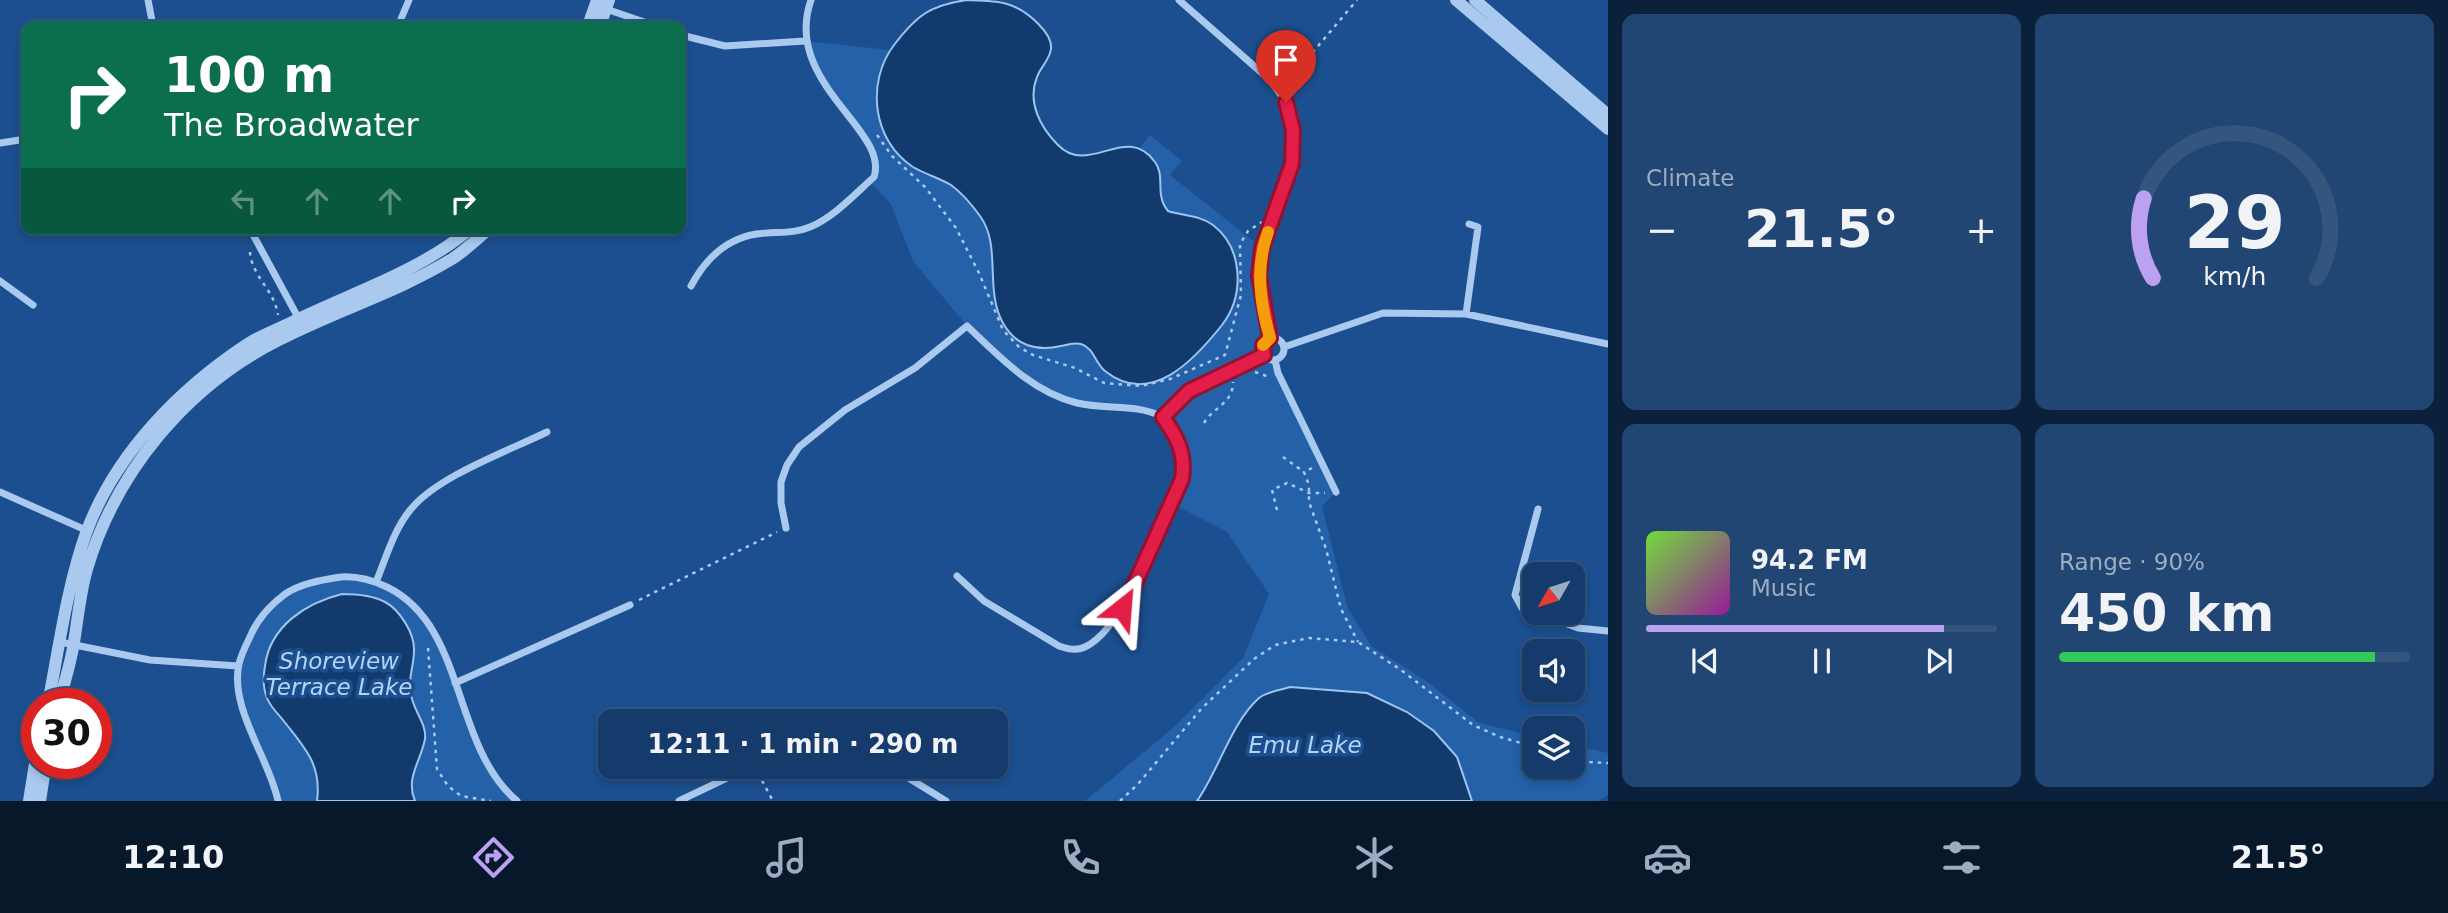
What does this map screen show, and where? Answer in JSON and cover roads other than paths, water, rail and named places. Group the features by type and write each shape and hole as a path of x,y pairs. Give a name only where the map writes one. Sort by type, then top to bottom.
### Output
{"street":[{"path":"148,0 152,21"},
{"path":"400,21 409,0"},
{"path":"691,286 700,269 729,243 746,236 790,233 809,228 825,219 874,177 876,161 866,140 820,77 805,41 805,23 811,0"},
{"path":"1179,0 1270,80 1286,102 1293,130 1292,164 1262,248 1259,276 1270,338"},
{"path":"1456,0 1608,130"},
{"path":"1475,0 1608,115"},
{"path":"592,21 602,4 644,21"},
{"path":"686,36 725,46 805,41"},
{"path":"0,143 21,140"},
{"path":"1466,314 1478,227 1469,224"},
{"path":"253,235 302,323"},
{"path":"302,323 437,252 461,235"},
{"path":"51,688 77,562 93,533 110,485 158,418 211,371 251,342 446,262 481,235"},
{"path":"0,281 33,306"},
{"path":"1284,347 1383,313 1466,314 1608,344"},
{"path":"786,528 781,503 781,482 787,465 799,447 845,410 915,368 967,326 1026,379 1049,393 1076,403 1097,407 1135,407 1163,417 1181,447 1184,463 1182,479 1133,588 1122,608 1096,640 1083,648 1059,646 984,601 957,576"},
{"path":"1264,355 1263,345 1270,338 1276,338 1284,347"},
{"path":"1275,360 1283,353 1284,347"},
{"path":"1264,355 1275,360"},
{"path":"1163,417 1189,391 1264,355"},
{"path":"1275,360 1278,373 1336,492"},
{"path":"376,582 399,527 411,508 437,485 547,432"},
{"path":"0,492 93,533"},
{"path":"1524,562 1538,509"},
{"path":"63,688 74,645 93,533"},
{"path":"1522,569 1515,595 1522,608"},
{"path":"278,801 244,710 238,666 258,622 274,602 288,592 318,580 340,578 362,578 376,582 395,591 423,616 443,652 478,747 498,782 516,801"},
{"path":"455,683 630,605"},
{"path":"1570,625 1608,631"},
{"path":"60,642 150,660 238,666"},
{"path":"29,801 33,779"},
{"path":"40,801 43,779"},
{"path":"679,801 726,779"},
{"path":"910,779 946,801"}],"water":[{"path":"967,0 997,2 1015,7 1044,30 1051,49 1034,86 1035,105 1041,122 1058,145 1070,153 1082,156 1120,147 1144,151 1158,168 1162,198 1168,211 1208,222 1223,235 1230,246 1237,272 1235,300 1222,325 1199,352 1171,375 1155,382 1139,384 1122,381 1105,371 1089,349 1081,344 1043,348 1020,342 1008,331 997,310 990,241 980,216 955,188 913,167 899,156 889,142 878,110 877,93 885,60 902,35 925,13 943,5"},
{"name":"Shoreview Terrace Lake","path":"342,594 369,596 385,602 401,617 412,637 414,651 410,689 425,733 413,777 412,793 415,801 317,801 317,777 310,757 267,698 265,666 274,639 292,618 303,610"},
{"name":"Emu Lake","path":"1290,687 1367,693 1407,712 1434,731 1457,757 1472,801 1197,801 1249,708 1262,696"}]}
